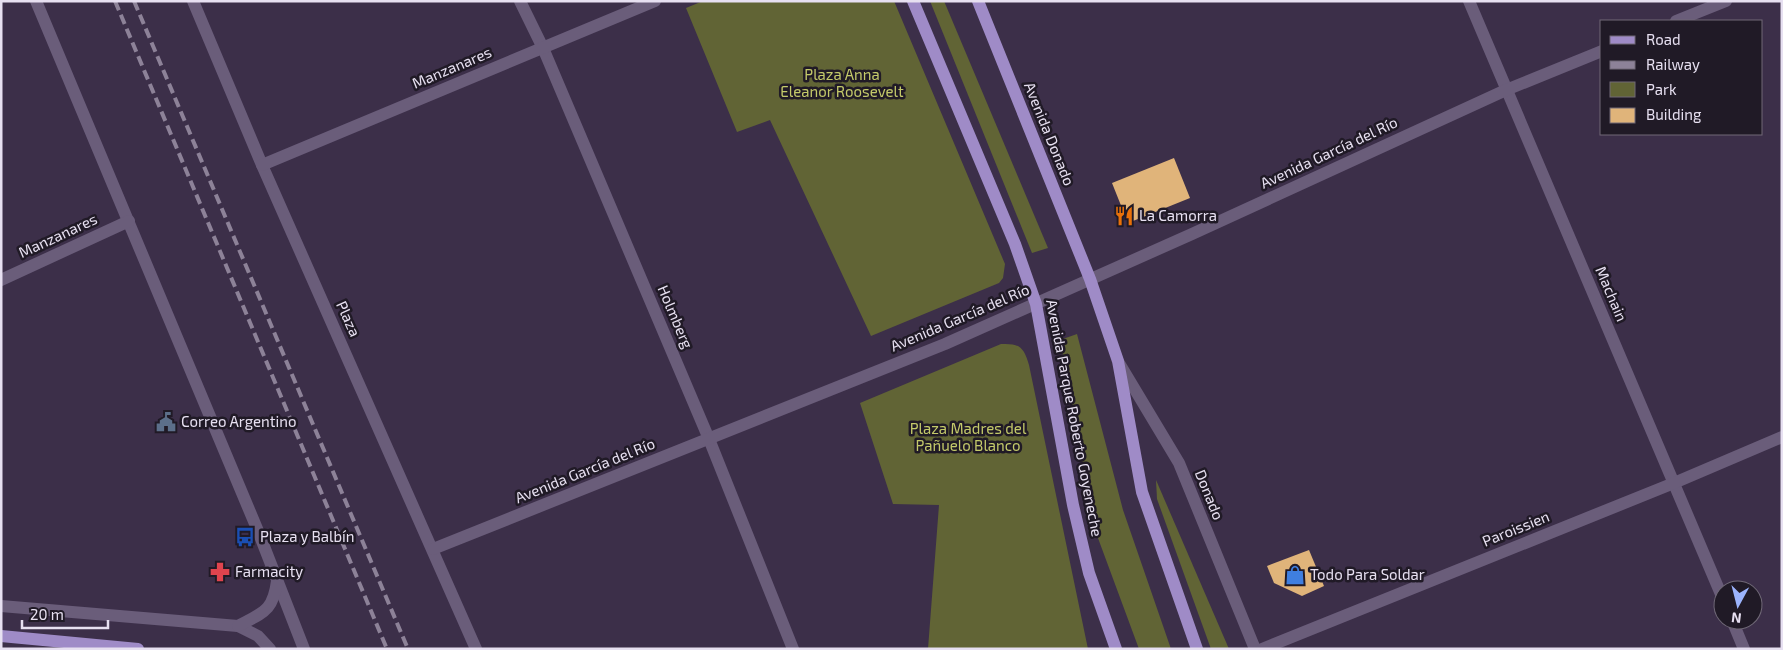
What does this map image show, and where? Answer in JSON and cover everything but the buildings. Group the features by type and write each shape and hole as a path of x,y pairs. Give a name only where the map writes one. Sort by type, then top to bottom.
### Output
{"main road":[{"name":"Avenida Parque Roberto Goyeneche","path":"913,1 1015,244 1036,304 1073,505 1089,573 1116,649"},
{"name":"Avenida Donado","path":"978,1 1090,279"},
{"path":"1090,279 1118,361 1142,492 1197,649"},
{"path":"1,636 138,649"}],"street":[{"path":"36,1 258,531 304,649"},
{"name":"Plaza","path":"193,1 262,165 476,649"},
{"name":"Holmberg","path":"520,1 543,48 709,439 793,649"},
{"name":"Manzanares","path":"262,165 655,1"},
{"name":"Machain","path":"1469,1 1715,580"},
{"path":"1678,20 1726,1"},
{"name":"Avenida García del Río","path":"433,549 945,344 1506,90 1600,52"},
{"name":"Manzanares","path":"1,280 129,221"},
{"name":"Donado","path":"1118,361 1179,463 1255,649"},
{"name":"Paroissien","path":"1262,649 1674,483 1782,437"},
{"path":"238,626 264,612 275,598 277,581"},
{"path":"1,606 238,626 258,636 270,649"},
{"path":"1736,630 1744,649"}],"green space":[{"name":"Plaza Anna Eleanor Roosevelt","path":"703,1 894,1 1005,264 1003,278 999,283 871,336 770,120 737,132 686,8"},
{"path":"930,1 944,1 1048,248 1032,253"},
{"path":"1077,334 1123,510 1171,649 1139,649 1095,530 1060,340"},
{"name":"Plaza Madres del Pañuelo Blanco","path":"1001,344 1013,344 1020,348 1025,354 1029,365 1088,649 928,649 939,505 893,504 860,403"},
{"path":"1156,480 1229,649 1211,649 1157,499"}],"railway":[{"path":"115,1 387,649"},
{"path":"134,1 408,649"}],"place":[{"name":"La Camorra","path":"1124,216"},
{"name":"Correo Argentino","path":"166,422"},
{"name":"Plaza y Balbín","path":"245,537"},
{"name":"Farmacity","path":"220,572"},
{"name":"Todo Para Soldar","path":"1295,575"}]}
